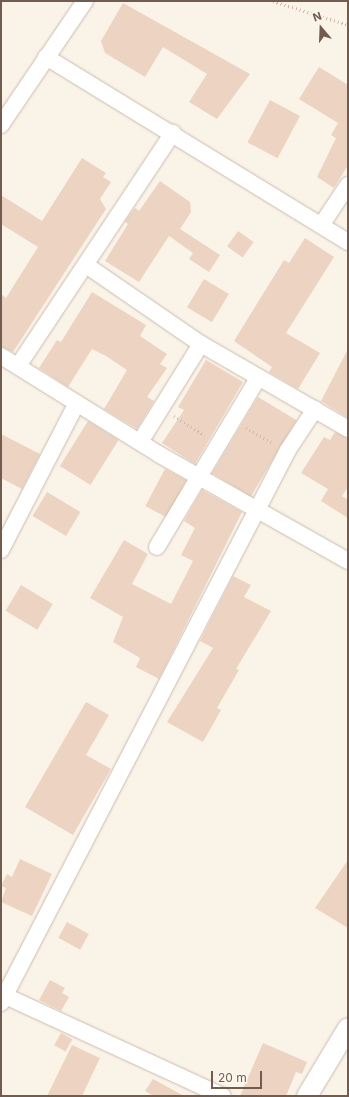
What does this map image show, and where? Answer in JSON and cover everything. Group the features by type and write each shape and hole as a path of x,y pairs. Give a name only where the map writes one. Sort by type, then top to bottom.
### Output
{"street":[{"path":"1,125 85,1"},
{"path":"46,57 174,133 322,224 348,242"},
{"path":"18,366 174,133"},
{"path":"322,224 348,185"},
{"path":"86,265 201,344 348,429"},
{"path":"140,442 201,344"},
{"path":"1,356 197,476 348,561"},
{"path":"157,547 217,442 258,378"},
{"path":"1,550 77,403"},
{"path":"223,1096 3,997 288,450 315,409"},
{"path":"307,1096 348,1028"}],"path":[{"path":"273,1 348,26"},
{"path":"161,409 217,442"},
{"path":"231,421 288,450"}],"building":[{"path":"123,3 250,74 217,119 189,102 207,74 163,47 145,77 105,53 101,41"},
{"path":"319,67 348,85 348,165 334,188 317,177 336,138 331,135 338,123 299,99"},
{"path":"270,100 300,116 277,158 247,142"},
{"path":"82,158 106,173 103,177 111,182 100,199 106,209 13,352 1,347 1,294 6,298 38,247 1,224 1,195 42,221"},
{"path":"160,181 190,202 191,212 180,229 220,255 209,272 189,259 193,253 169,236 139,282 105,261 128,224 125,222 128,217 135,208 139,211"},
{"path":"238,231 254,242 243,257 227,247"},
{"path":"305,238 334,257 286,333 320,353 298,389 269,372 272,367 234,341 284,260 289,263"},
{"path":"204,279 229,294 212,322 187,307"},
{"path":"92,292 146,325 140,336 167,354 160,364 167,368 147,397 154,401 137,429 104,409 127,370 106,356 92,349 68,387 39,368 57,340 61,342"},
{"path":"348,349 348,418 321,401"},
{"path":"206,360 243,382 195,464 162,443 184,410 178,407"},
{"path":"258,397 297,420 251,496 212,473"},
{"path":"88,421 119,440 90,485 60,466"},
{"path":"335,432 348,438 348,487 342,496 348,500 348,518 321,501 328,489 301,473 324,437 330,440"},
{"path":"1,434 40,454 22,489 1,478"},
{"path":"165,469 186,480 166,517 145,506"},
{"path":"202,490 242,512 159,679 136,667 140,658 113,642 123,617 90,598 124,540 148,554 132,584 171,604 193,561 181,555 195,528 184,521"},
{"path":"47,492 80,512 66,536 33,516"},
{"path":"233,576 251,585 244,597 271,611 236,669 239,670 217,708 221,710 203,742 167,722 213,648 200,641"},
{"path":"21,585 53,604 37,630 6,611"},
{"path":"86,702 109,715 86,755 111,769 73,835 25,807"},
{"path":"20,859 52,874 32,916 1,902 6,888 1,886 7,874 12,877"},
{"path":"348,860 348,928 315,908"},
{"path":"67,922 89,934 80,950 58,938"},
{"path":"50,980 65,988 62,993 69,997 61,1011 39,1000"},
{"path":"61,1033 72,1039 66,1052 54,1045"},
{"path":"263,1043 307,1062 302,1074 296,1072 286,1096 240,1096"},
{"path":"72,1045 100,1058 82,1096 47,1096"},
{"path":"153,1079 184,1096 154,1096 145,1091"}]}
